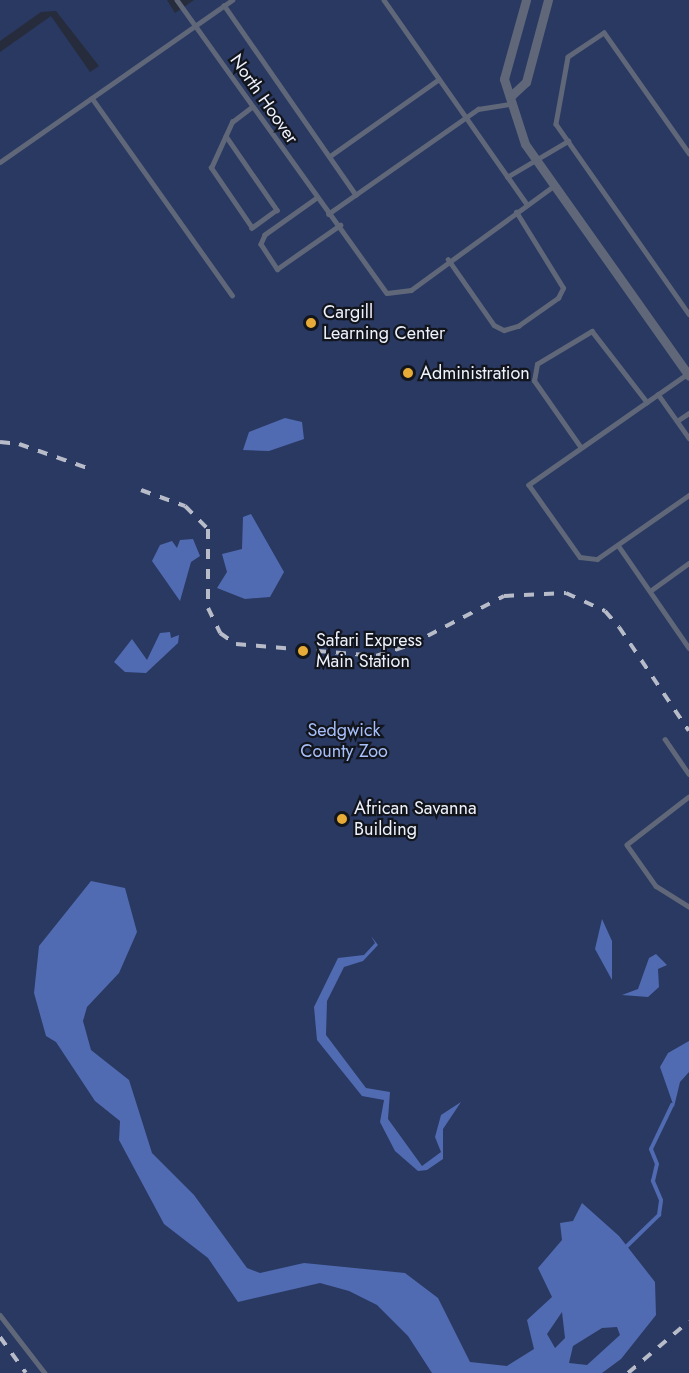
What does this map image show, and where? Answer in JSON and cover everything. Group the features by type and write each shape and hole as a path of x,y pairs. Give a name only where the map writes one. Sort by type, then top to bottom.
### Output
{"street":[{"path":"526,0 504,79 525,144 688,375"},
{"path":"512,100 526,81 548,0"}],"lane":[{"name":"North Hoover","path":"177,0 328,214 340,225 387,293 411,290 448,259"},
{"path":"0,162 232,0"},
{"path":"384,0 526,204"},
{"path":"224,5 356,195"},
{"path":"689,154 604,33 568,57 556,124 689,314"},
{"path":"330,156 439,79"},
{"path":"92,98 232,295"},
{"path":"328,214 478,109 512,100"},
{"path":"226,136 277,210 252,228 211,168 232,122 252,106"},
{"path":"507,177 568,141"},
{"path":"516,212 563,288 558,298 518,326 504,330 494,325 448,259 555,184"},
{"path":"317,198 272,230 261,244 277,268 340,225"},
{"path":"264,219 272,230"},
{"path":"581,448 534,381 537,364 574,338 592,331 601,336 647,402"},
{"path":"688,375 529,485 580,557 597,559 689,495"},
{"path":"658,394 689,438"},
{"path":"677,421 689,413"},
{"path":"618,545 689,648"},
{"path":"650,591 689,563"},
{"path":"665,739 689,774"},
{"path":"689,797 627,845 656,886 689,907"},
{"path":"0,1315 45,1373"}],"green space":[{"name":"Sedgwick County Zoo","path":"0,0 167,0 175,13 194,0 689,0 689,1373 0,1373 0,52 51,16 90,72 99,66 56,11 41,12 0,41"}],"shaded area":[{"path":"285,418 302,422 304,439 269,451 243,450 249,432"},
{"path":"251,514 284,572 270,597 245,599 217,588 227,572 222,554 242,549 243,517"},
{"path":"193,539 200,556 191,562 180,601 152,561 160,545 172,541 177,548 180,540"},
{"path":"170,632 171,638 179,635 178,643 146,673 125,672 114,662 132,639 147,660 160,633"},
{"path":"91,881 125,888 137,932 119,973 87,1007 83,1021 91,1050 129,1080 152,1153 194,1195 247,1268 260,1273 304,1263 405,1273 438,1298 470,1362 507,1366 534,1349 527,1320 552,1297 538,1268 562,1240 560,1223 573,1221 582,1203 619,1236 655,1282 656,1315 621,1359 602,1373 432,1373 408,1336 377,1305 349,1291 320,1283 238,1302 208,1258 164,1224 119,1140 120,1121 95,1101 56,1042 46,1036 34,993 39,946","holes":["562,1312 565,1338 555,1348 547,1334","617,1327 620,1335 587,1365 569,1363 573,1346 602,1328"]},
{"path":"602,919 612,941 612,980 595,949"},
{"path":"371,936 378,945 363,961 344,967 327,1001 326,1035 366,1088 390,1092 388,1119 422,1166 441,1152 435,1137 441,1115 461,1102 443,1129 443,1159 427,1170 418,1171 395,1151 380,1122 384,1100 362,1096 317,1040 314,1007 338,958 364,955 375,943"},
{"path":"656,954 667,965 658,969 659,987 648,997 622,995 638,989 649,958"},
{"path":"689,1041 689,1072 680,1082 674,1107 660,1067 668,1053"}],"waterway":[{"path":"627,1246 659,1215 661,1200 653,1181 657,1164 651,1149 672,1105"}],"railway":[{"path":"0,442 19,444 87,468"},
{"path":"141,490 185,506 208,529 208,608 220,633 236,644 376,656 410,645 504,596 566,593 605,611 619,627 689,731"},
{"path":"628,1373 689,1321"},
{"path":"0,1337 26,1373"}],"place":[{"name":"Cargill Learning Center","path":"311,323"},
{"name":"Administration","path":"408,373"},
{"name":"Safari Express Main Station","path":"303,651"},
{"name":"African Savanna Building","path":"342,819"}]}
